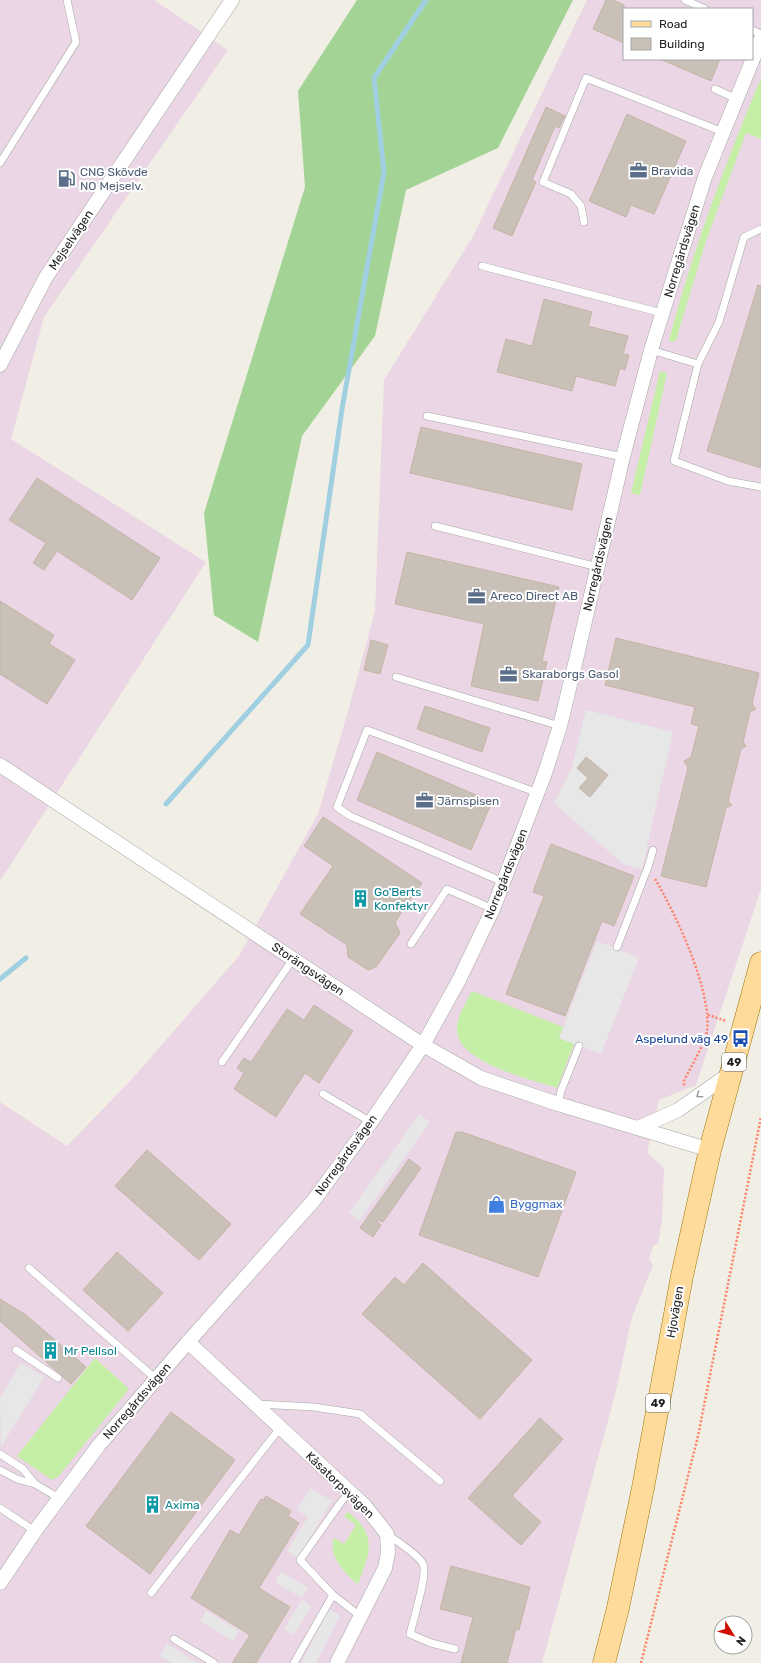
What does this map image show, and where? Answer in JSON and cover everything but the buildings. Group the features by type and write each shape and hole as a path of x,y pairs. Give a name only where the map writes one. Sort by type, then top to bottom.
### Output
{"main road":[{"name":"Hjovägen","path":"604,1663 618,1608 643,1488 682,1276 710,1150 761,964"}],"street":[{"name":"Mejselvägen","path":"0,365 46,277 232,0"},
{"name":"Norregårdsvägen","path":"753,59 761,39"},
{"name":"Norregårdsvägen","path":"0,1582 34,1532 99,1445 314,1200 371,1122 423,1045 459,980 503,882 538,793 560,726 623,457 651,350 704,177 753,60"},
{"name":"Storängsvägen","path":"0,765 423,1045 481,1078 558,1104 710,1150"},
{"path":"638,1128 678,1110 731,1073"},
{"name":"Kåsatorpsvägen","path":"188,1342 365,1506 387,1534"},
{"path":"337,1663 385,1568 388,1552 387,1534"}],"lane":[{"path":"0,163 76,42 67,0"},
{"path":"685,0 703,8"},
{"path":"584,222 581,206 571,194 543,182 586,78 723,132"},
{"path":"715,89 737,99"},
{"path":"761,229 744,237 719,322 698,364 674,461 728,481 761,487"},
{"path":"482,266 662,313"},
{"path":"651,350 698,364"},
{"path":"427,416 623,457"},
{"path":"435,526 598,567"},
{"path":"396,677 560,726"},
{"path":"503,882 350,816 337,807 350,772 367,730 538,793"},
{"path":"617,947 648,867 653,850"},
{"path":"411,944 447,889 492,909"},
{"path":"222,1062 293,959"},
{"path":"558,1104 561,1091 579,1046"},
{"path":"324,1094 371,1122"},
{"path":"29,1268 156,1379"},
{"path":"16,1350 58,1378"},
{"path":"255,1404 314,1408 360,1414 440,1480"},
{"path":"151,1593 280,1428"},
{"path":"0,1454 24,1469 35,1484"},
{"path":"0,1470 17,1479 35,1484 60,1498"},
{"path":"350,1493 341,1502 300,1560 334,1595 360,1616"},
{"path":"0,1508 34,1532"},
{"path":"387,1534 417,1557 423,1564 424,1574 422,1589 410,1634 431,1643 455,1649"},
{"path":"294,1663 334,1595"},
{"path":"174,1639 214,1663"}],"path":[{"path":"648,867 684,936 698,976 708,1015 707,1033 684,1080 684,1087"},
{"path":"641,1663 698,1436 761,1117"}],"shaded area":[{"path":"0,0 154,0 228,50 44,317 11,439 206,562 0,881"},
{"path":"587,0 761,0 761,889 696,1085 659,1100 647,1153 664,1168 662,1221 658,1243 653,1246 649,1259 653,1265 632,1317 616,1391 542,1663 0,1663 0,1102 67,1146 132,1079 239,956 318,814 375,611 384,380 472,238"},
{"path":"586,710 673,732 642,869 623,864 554,803 572,767"},
{"path":"597,941 639,958 601,1054 559,1038"},
{"path":"419,1114 430,1122 359,1221 349,1213"},
{"path":"21,1363 44,1377 1,1447 0,1398"},
{"path":"310,1488 332,1501 298,1558 287,1551 308,1517 297,1510"},
{"path":"281,1572 308,1588 302,1598 275,1582"},
{"path":"302,1599 311,1606 294,1635 284,1629"},
{"path":"328,1609 340,1615 316,1663 302,1663"},
{"path":"206,1611 239,1631 233,1641 200,1621"},
{"path":"167,1644 198,1663 172,1663 160,1656"}],"green space":[{"path":"357,0 573,0 498,148 406,190 375,336 302,436 258,642 214,615 204,513 305,187 298,91"},
{"path":"761,78 761,139 746,133 706,241 676,340 672,342 669,340 678,306 699,240 722,175"},
{"path":"660,371 667,373 640,495 631,493"},
{"path":"472,991 563,1027 559,1038 574,1044 557,1088 515,1075 483,1061 470,1052 461,1042 457,1031 458,1021"},
{"path":"95,1358 129,1389 58,1477 52,1480 17,1456"},
{"path":"348,1512 358,1520 368,1537 368,1554 358,1584 343,1570 335,1558 333,1551 334,1538 344,1544 356,1525 344,1516"}],"waterway":[{"path":"166,804 308,645 342,409 384,172 374,78 426,0"},
{"path":"0,979 26,958"}],"place":[{"name":"Bravida","path":"638,171"},
{"name":"CNG Skövde NO Mejselv.","path":"67,179"},
{"name":"Areco Direct AB","path":"477,596"},
{"name":"Skaraborgs Gasol","path":"509,674"},
{"name":"Järnspisen","path":"424,801"},
{"name":"Go'Berts Konfektyr","path":"361,899"},
{"name":"Aspelund väg 49","path":"741,1039"},
{"name":"Byggmax","path":"497,1204"},
{"name":"Mr Pellsol","path":"51,1351"},
{"name":"Axima","path":"152,1505"}]}
